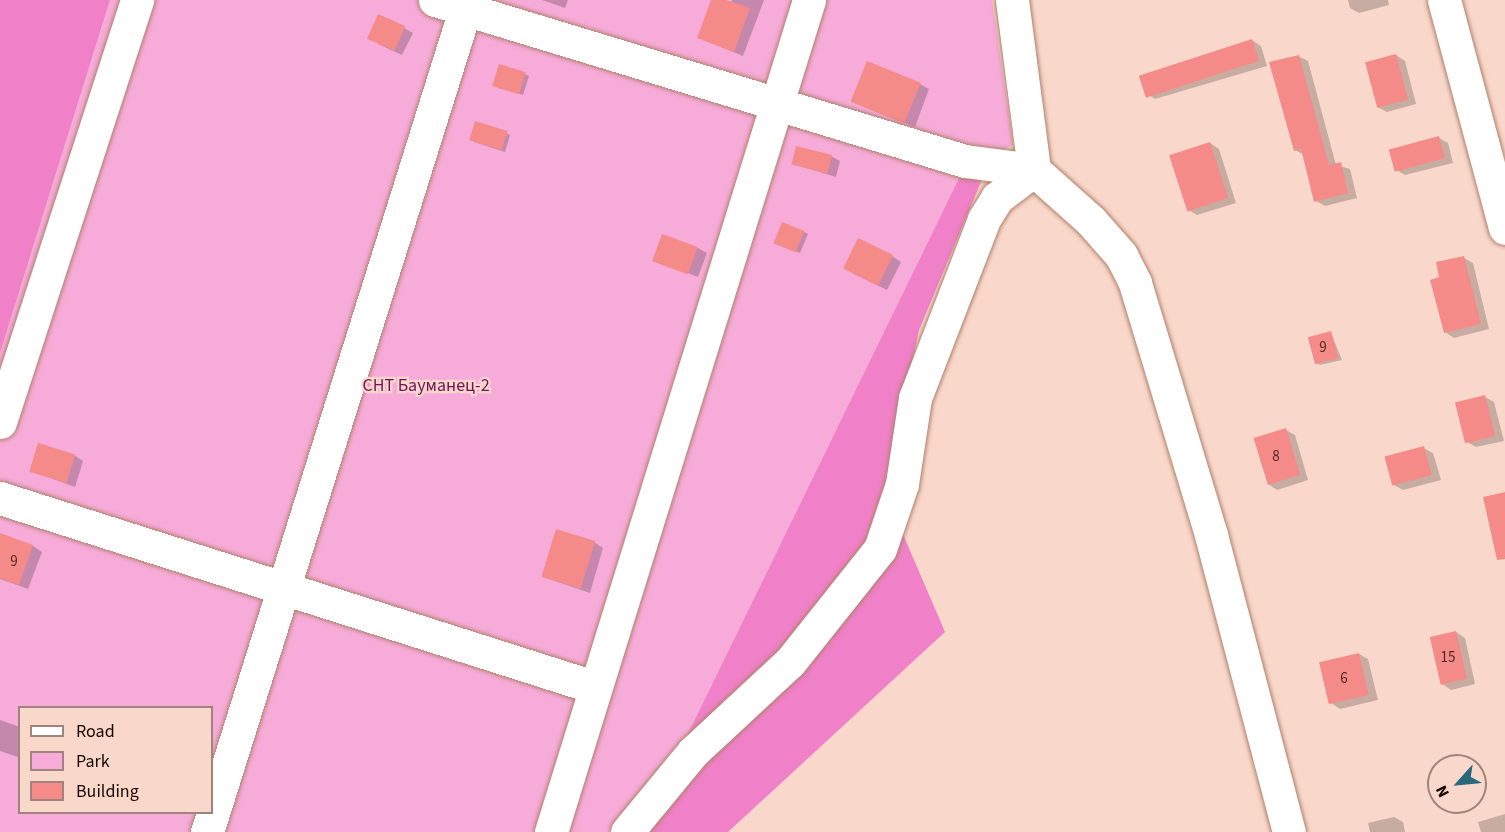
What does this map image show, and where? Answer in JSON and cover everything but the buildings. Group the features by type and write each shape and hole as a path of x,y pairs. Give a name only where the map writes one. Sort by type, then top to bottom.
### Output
{"street":[{"path":"0,422 137,0"},
{"path":"551,832 594,687 780,103 809,0"},
{"path":"1012,0 1034,170"},
{"path":"1444,0 1505,228"},
{"path":"213,812 456,3 965,161 1034,170 1099,230 1121,255 1135,283 1211,535 1289,832"},
{"path":"627,832 693,752 790,662 880,549 902,484 915,398 984,219 998,198 1034,170"},
{"path":"0,498 281,591 594,687"},
{"path":"207,832 213,814"}],"green space":[{"name":"СНТ Бауманец-2","path":"110,0 992,0 1013,145 963,170 640,832 0,832 0,353"}],"shaded area":[{"path":"0,0 110,0 0,353"},
{"path":"963,170 983,177 919,330 884,490 945,632 728,832 640,832"}]}
